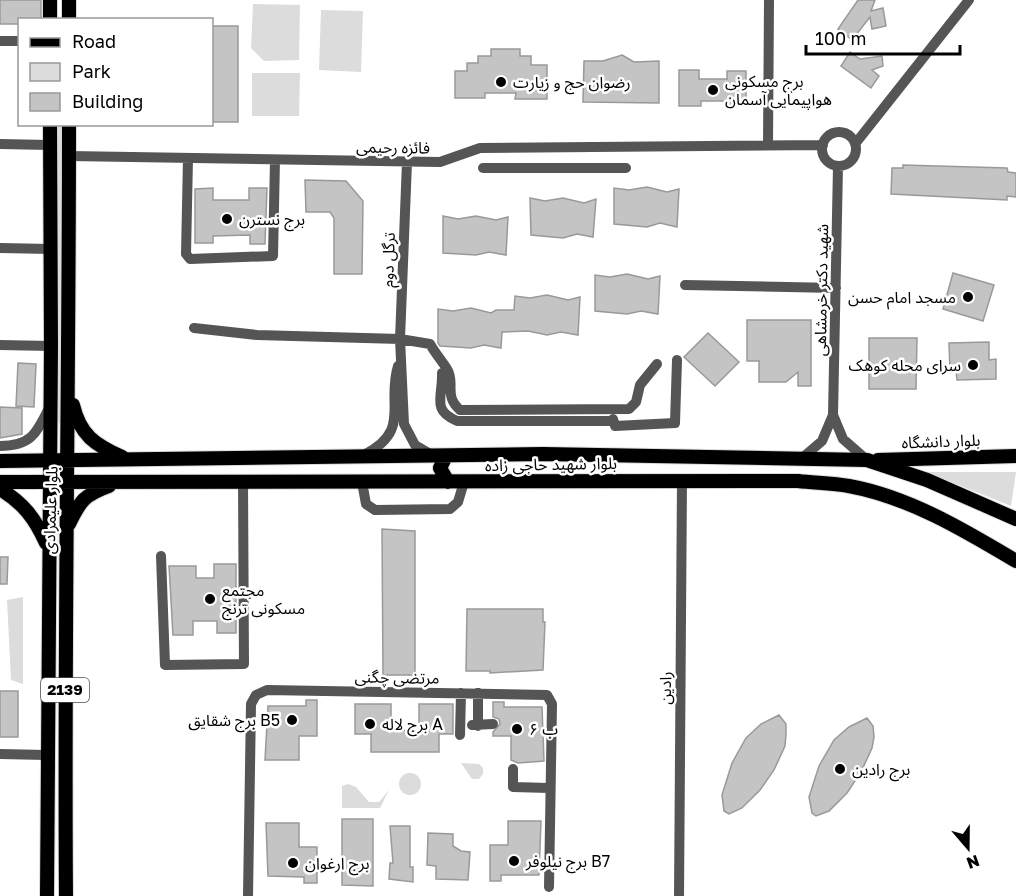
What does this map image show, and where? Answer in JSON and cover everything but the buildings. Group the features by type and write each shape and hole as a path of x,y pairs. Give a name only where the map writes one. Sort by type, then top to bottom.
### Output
{"main road":[{"path":"50,0 51,18"},
{"path":"69,0 69,18"},
{"name":"بلوار علیمرادی","path":"47,896 46,755 51,346 50,126"},
{"name":"بلوار علیمرادی","path":"68,894 65,532 69,460 69,126"},
{"path":"69,386 76,418 83,433 98,446 126,459"},
{"name":"بلوار شهید حاجی زاده","path":"0,461 543,454 867,460 927,480 1016,519"},
{"path":"440,456 440,468 448,482"},
{"name":"بلوار دانشگاه","path":"867,460 1016,456"},
{"name":"بلوار شهید حاجی زاده","path":"0,482 49,484 798,481 848,486 884,495 919,509 1016,561"},
{"path":"65,532 81,500 89,493 118,482"},
{"path":"0,489 14,497 36,519 48,548"}],"street":[{"path":"768,145 769,0"},
{"path":"855,144 848,136 838,133 828,136 823,145 825,159 838,166 852,159 855,144 969,0"},
{"path":"0,41 18,41"},
{"path":"0,144 49,145"},
{"name":"فائزه رحیمی","path":"69,156 440,162 480,148 823,145"},
{"path":"528,168 529,146"},
{"path":"188,158 186,254 190,259 273,256 275,160"},
{"name":"ترگل دوم","path":"407,162 400,339 404,424 408,436 416,445 440,456"},
{"name":"شهید دکتر خرمشاهی","path":"800,460 822,441 833,415 838,166"},
{"path":"483,168 626,168"},
{"path":"0,248 51,249"},
{"path":"685,285 836,288"},
{"path":"194,328 257,335 400,339 430,344 448,370 453,404 460,410 633,407 640,385 657,364"},
{"path":"0,345 51,346"},
{"name":"ترگل دوم","path":"364,455 382,444 392,429 396,373 400,360"},
{"path":"613,409 615,426 675,423 677,360"},
{"path":"442,364 440,408 443,415 457,421 613,421"},
{"path":"0,446 18,445 31,438 39,429 49,408"},
{"name":"شهید دکتر خرمشاهی","path":"833,415 843,439 867,460"},
{"name":"رادین","path":"679,896 682,480"},
{"path":"161,556 165,665 244,664 243,482"},
{"path":"362,482 366,504 375,510 450,509 458,502 464,482"},
{"name":"مرتضی چگنی","path":"248,896 251,704 256,695 267,690 545,694 550,697 549,887"},
{"path":"460,735 461,693"},
{"path":"478,693 474,726 493,724"},
{"path":"0,754 46,755"},
{"path":"513,769 513,788 549,788"}],"green space":[{"path":"253,4 300,5 299,60 264,61 251,48"},
{"path":"321,10 363,11 361,72 319,70"},
{"path":"252,73 300,73 299,116 252,116"},
{"path":"58,126 64,126 63,423 58,423"},
{"path":"926,472 1016,472 1011,506"},
{"path":"23,597 23,684 11,680 7,600"},
{"path":"461,763 479,764 483,768 483,774 479,779 472,779"},
{"path":"410,773 418,776 421,784 418,792 410,795 402,792 399,784 402,776"},
{"path":"348,784 356,787 369,802 379,802 389,790 380,808 342,808 342,786"}],"place":[{"name":"رضوان حج و زیارت","path":"501,82"},
{"name":"برج مسکونی هواپیمایی آسمان","path":"713,90"},
{"name":"برج نسترن","path":"227,219"},
{"name":"مسجد امام حسن","path":"968,297"},
{"name":"سرای محله کوهک","path":"973,365"},
{"name":"مجتمع مسکونی ترنج","path":"210,599"},
{"name":"برج شقایق B5","path":"292,720"},
{"name":"برج لاله A","path":"370,724"},
{"name":"ب ۶","path":"517,729"},
{"name":"برج رادین","path":"840,769"},
{"name":"برج نیلوفر B7","path":"514,861"},
{"name":"برج ارغوان","path":"293,863"}]}
